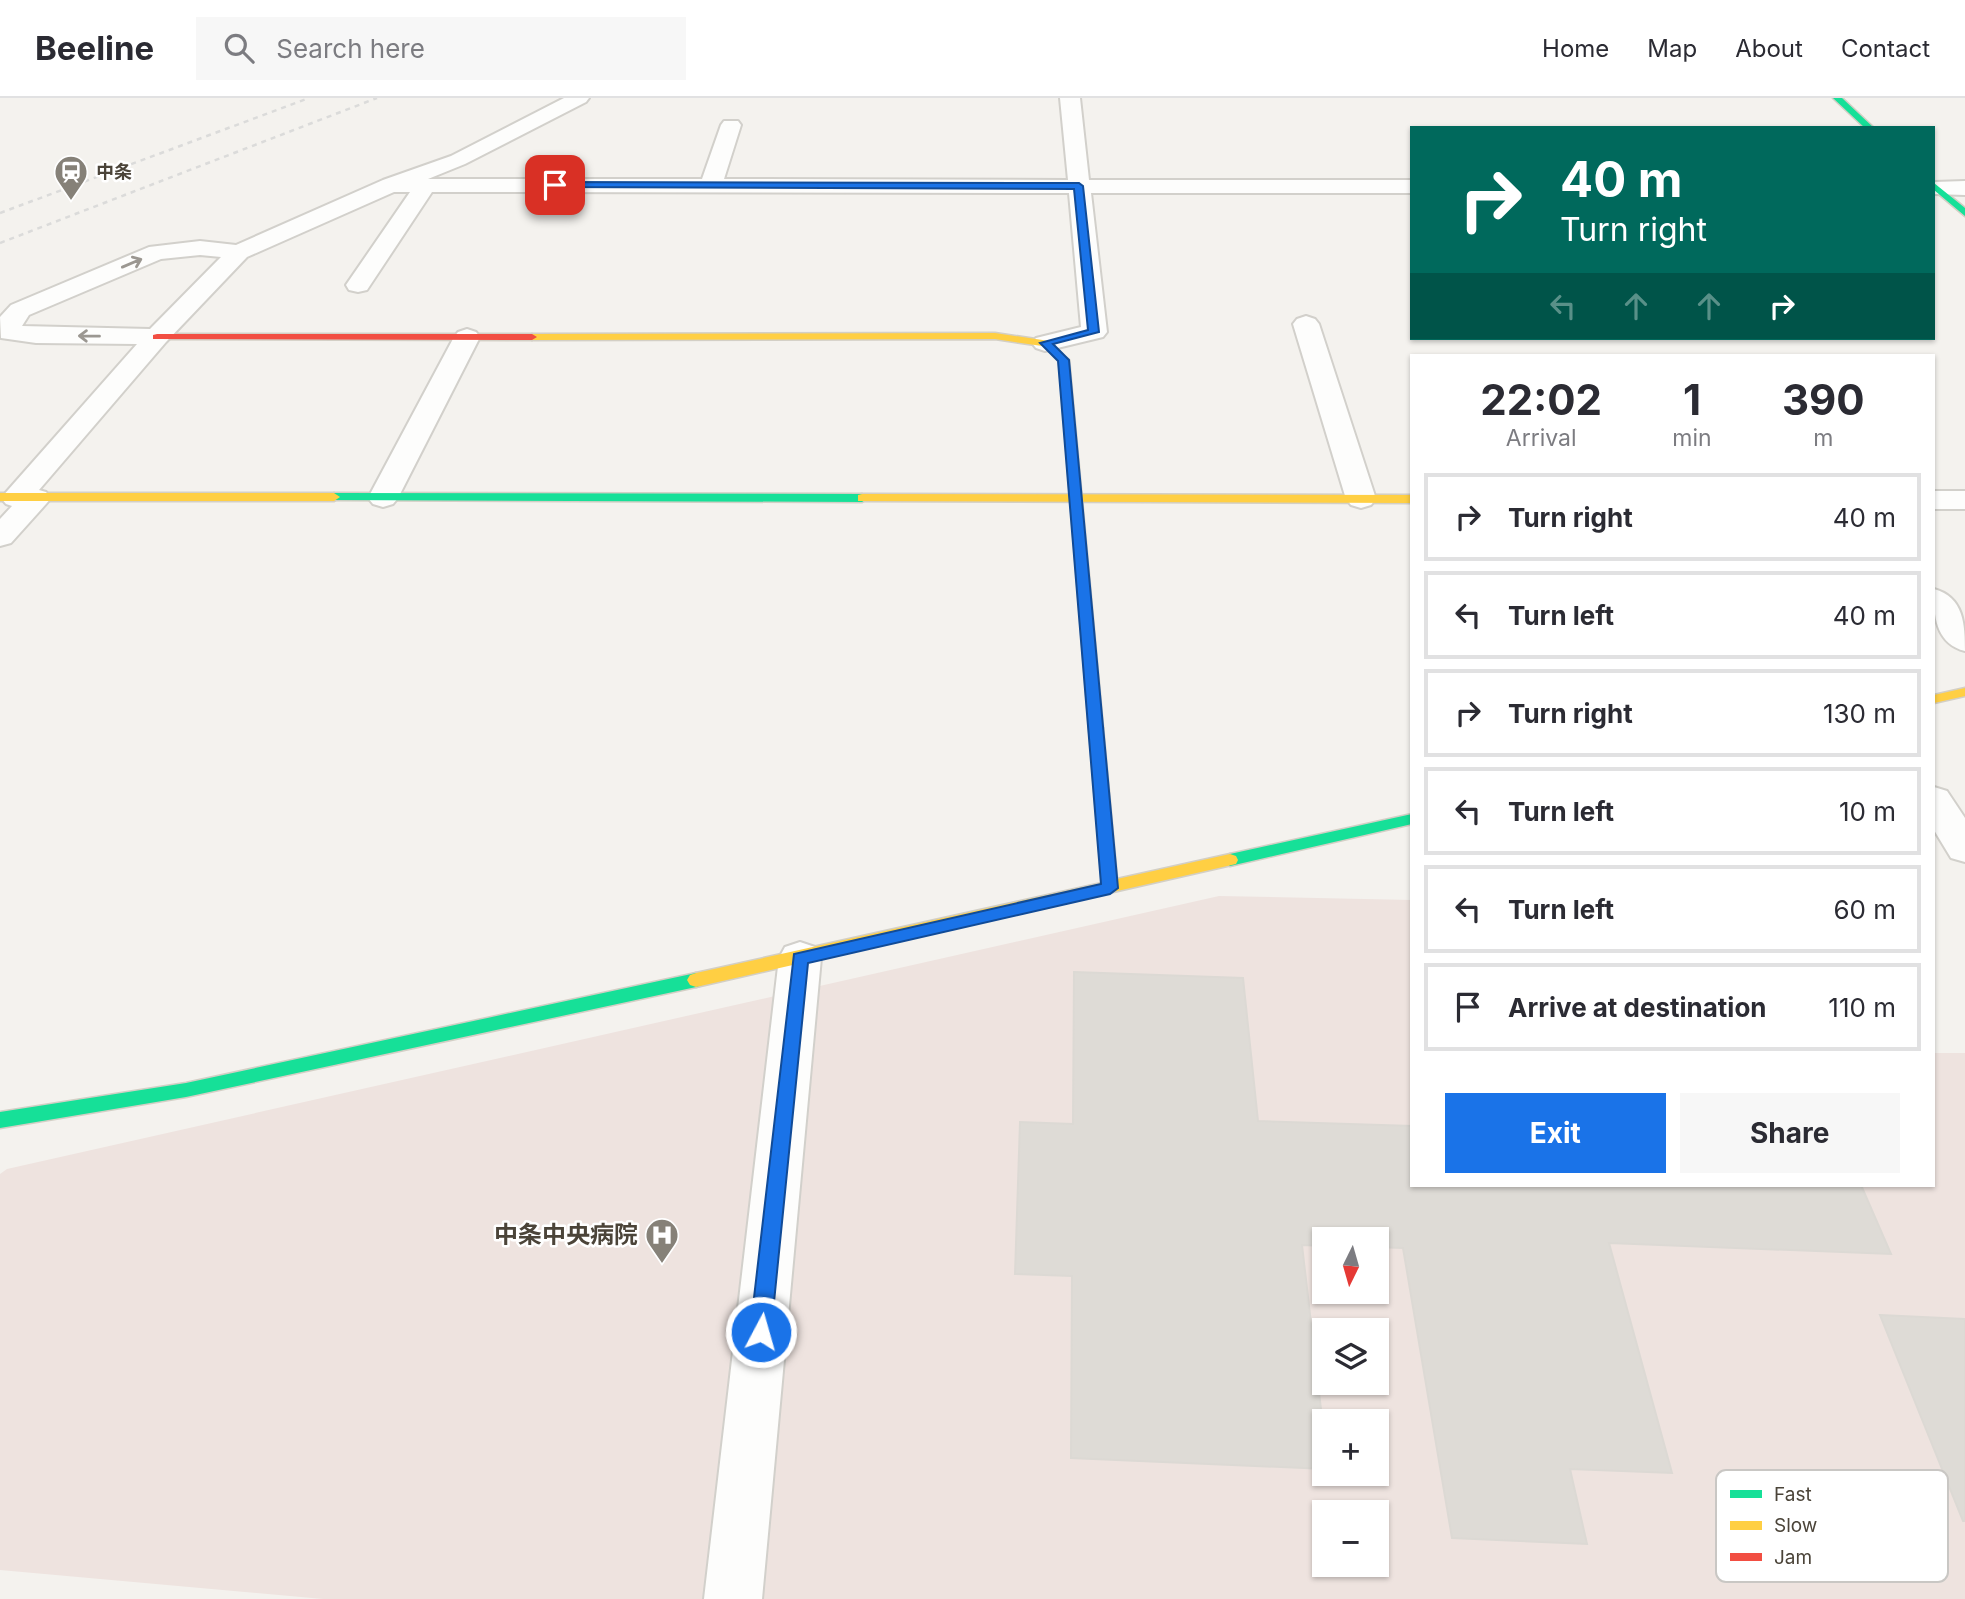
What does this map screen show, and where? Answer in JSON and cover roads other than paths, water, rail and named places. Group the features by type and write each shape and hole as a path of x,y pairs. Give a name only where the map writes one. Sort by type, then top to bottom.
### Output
{"street":[{"path":"0,537 17,498 158,337 239,252 391,185 458,160 579,98"},
{"path":"239,252 200,248 157,252 20,310 9,322 5,333 158,337 995,336 1045,343 1094,332 1070,98"},
{"path":"1837,98 1868,126"},
{"path":"711,185 731,125"},
{"path":"391,185 1410,187"},
{"path":"358,285 425,185"},
{"path":"1935,187 1965,188"},
{"path":"1935,188 1965,213"},
{"path":"0,296 134,242 180,232 210,233 226,240 239,252"},
{"path":"1306,324 1361,499"},
{"path":"383,498 467,337"},
{"path":"1045,343 1063,360 1110,888"},
{"path":"17,498 1075,496 1410,499"},
{"path":"1935,500 1965,500"},
{"path":"1935,599 1965,641"},
{"path":"1935,699 1965,692"},
{"path":"1935,802 1965,848"},
{"path":"0,1120 186,1090 800,958 1410,819"},
{"path":"733,1599 800,958"}],"railway":[{"path":"0,213 309,98"},
{"path":"0,243 377,98"}],"place":[{"name":"中条","path":"71,202"},
{"name":"中条中央病院","path":"662,1265"}]}
